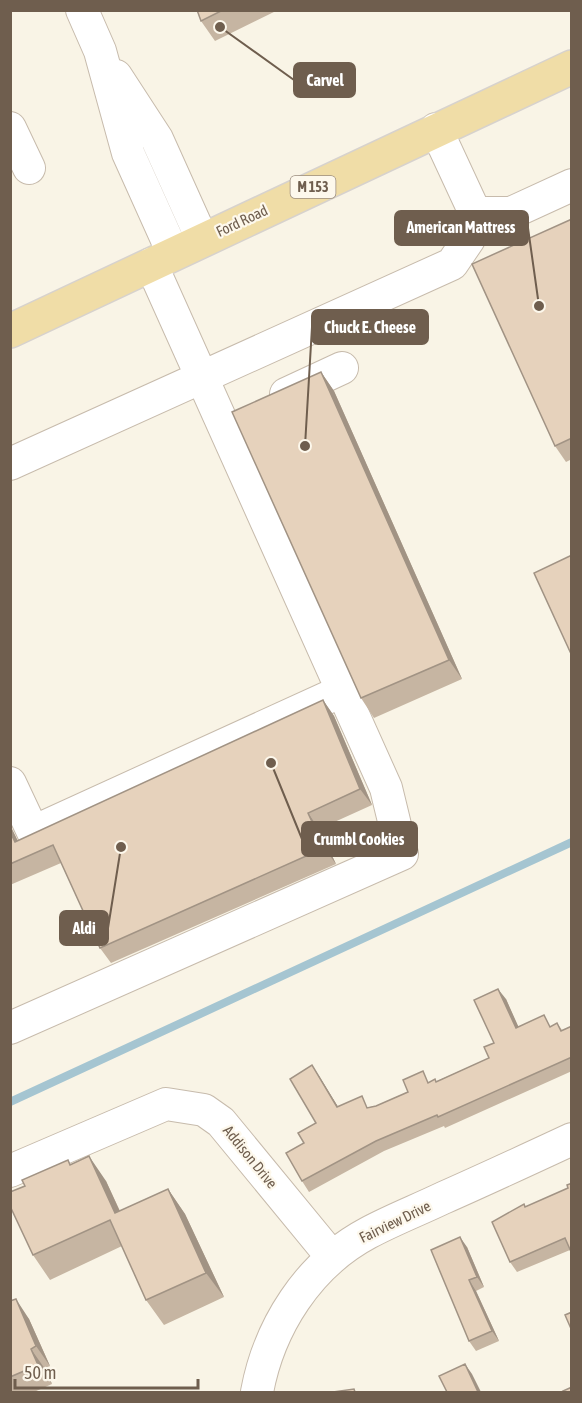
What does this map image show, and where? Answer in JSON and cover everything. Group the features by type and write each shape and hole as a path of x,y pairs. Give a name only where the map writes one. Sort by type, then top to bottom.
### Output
{"main road":[{"name":"Ford Road","path":"10,331 436,129 571,68"}],"street":[{"path":"10,1028 402,854 386,788 342,691 241,415 201,376 128,153 100,51 82,10"},
{"path":"100,51 157,139 202,239"},
{"path":"10,128 29,168"},
{"path":"10,464 452,264 469,239 475,213 436,129"},
{"path":"475,213 511,213 572,185"},
{"path":"241,415 342,368"},
{"path":"10,783 33,832 342,691"},
{"name":"Addison Drive","path":"10,1171 153,1108 166,1104 182,1104 204,1110 221,1122 332,1257"},
{"name":"Fairview Drive","path":"257,1392 267,1352 279,1325 305,1285 332,1257 366,1233 572,1139"}],"building":[{"path":"197,10 223,10 201,21"},
{"path":"572,219 572,438 555,446 472,264"},
{"path":"321,372 449,660 361,698 232,412"},
{"path":"572,555 572,656 534,573"},
{"path":"323,700 360,789 308,813 324,848 100,948 53,845 10,864 10,832 15,842"},
{"path":"498,989 516,1028 544,1015 550,1027 557,1023 561,1031 572,1026 572,1057 438,1117 437,1115 376,1141 302,1181 286,1153 304,1143 298,1133 316,1123 290,1079 312,1065 337,1107 362,1096 367,1108 408,1092 403,1080 423,1071 428,1083 435,1079 436,1082 489,1058 484,1047 494,1043 474,1000"},
{"path":"89,1156 115,1213 168,1189 206,1273 146,1300 110,1220 33,1255 10,1206 10,1192 25,1186 22,1180 68,1160 70,1165"},
{"path":"572,1183 572,1254 565,1238 510,1262 492,1222 524,1204 525,1207 568,1188 567,1185"},
{"path":"460,1237 477,1277 469,1280 492,1331 469,1341 431,1250"},
{"path":"16,1299 36,1346 31,1349 38,1365 10,1377 10,1301"},
{"path":"572,1312 572,1331 565,1315"},
{"path":"465,1364 478,1392 447,1392 439,1376"},
{"path":"572,1387 572,1392 563,1391"},
{"path":"354,1389 355,1392 333,1392"}],"waterway":[{"path":"10,1102 572,842"}],"place":[{"name":"Carvel","path":"220,27"},
{"name":"American Mattress","path":"539,306"},
{"name":"Chuck E. Cheese","path":"305,446"},
{"name":"Crumbl Cookies","path":"271,763"},
{"name":"Aldi","path":"121,847"}]}
